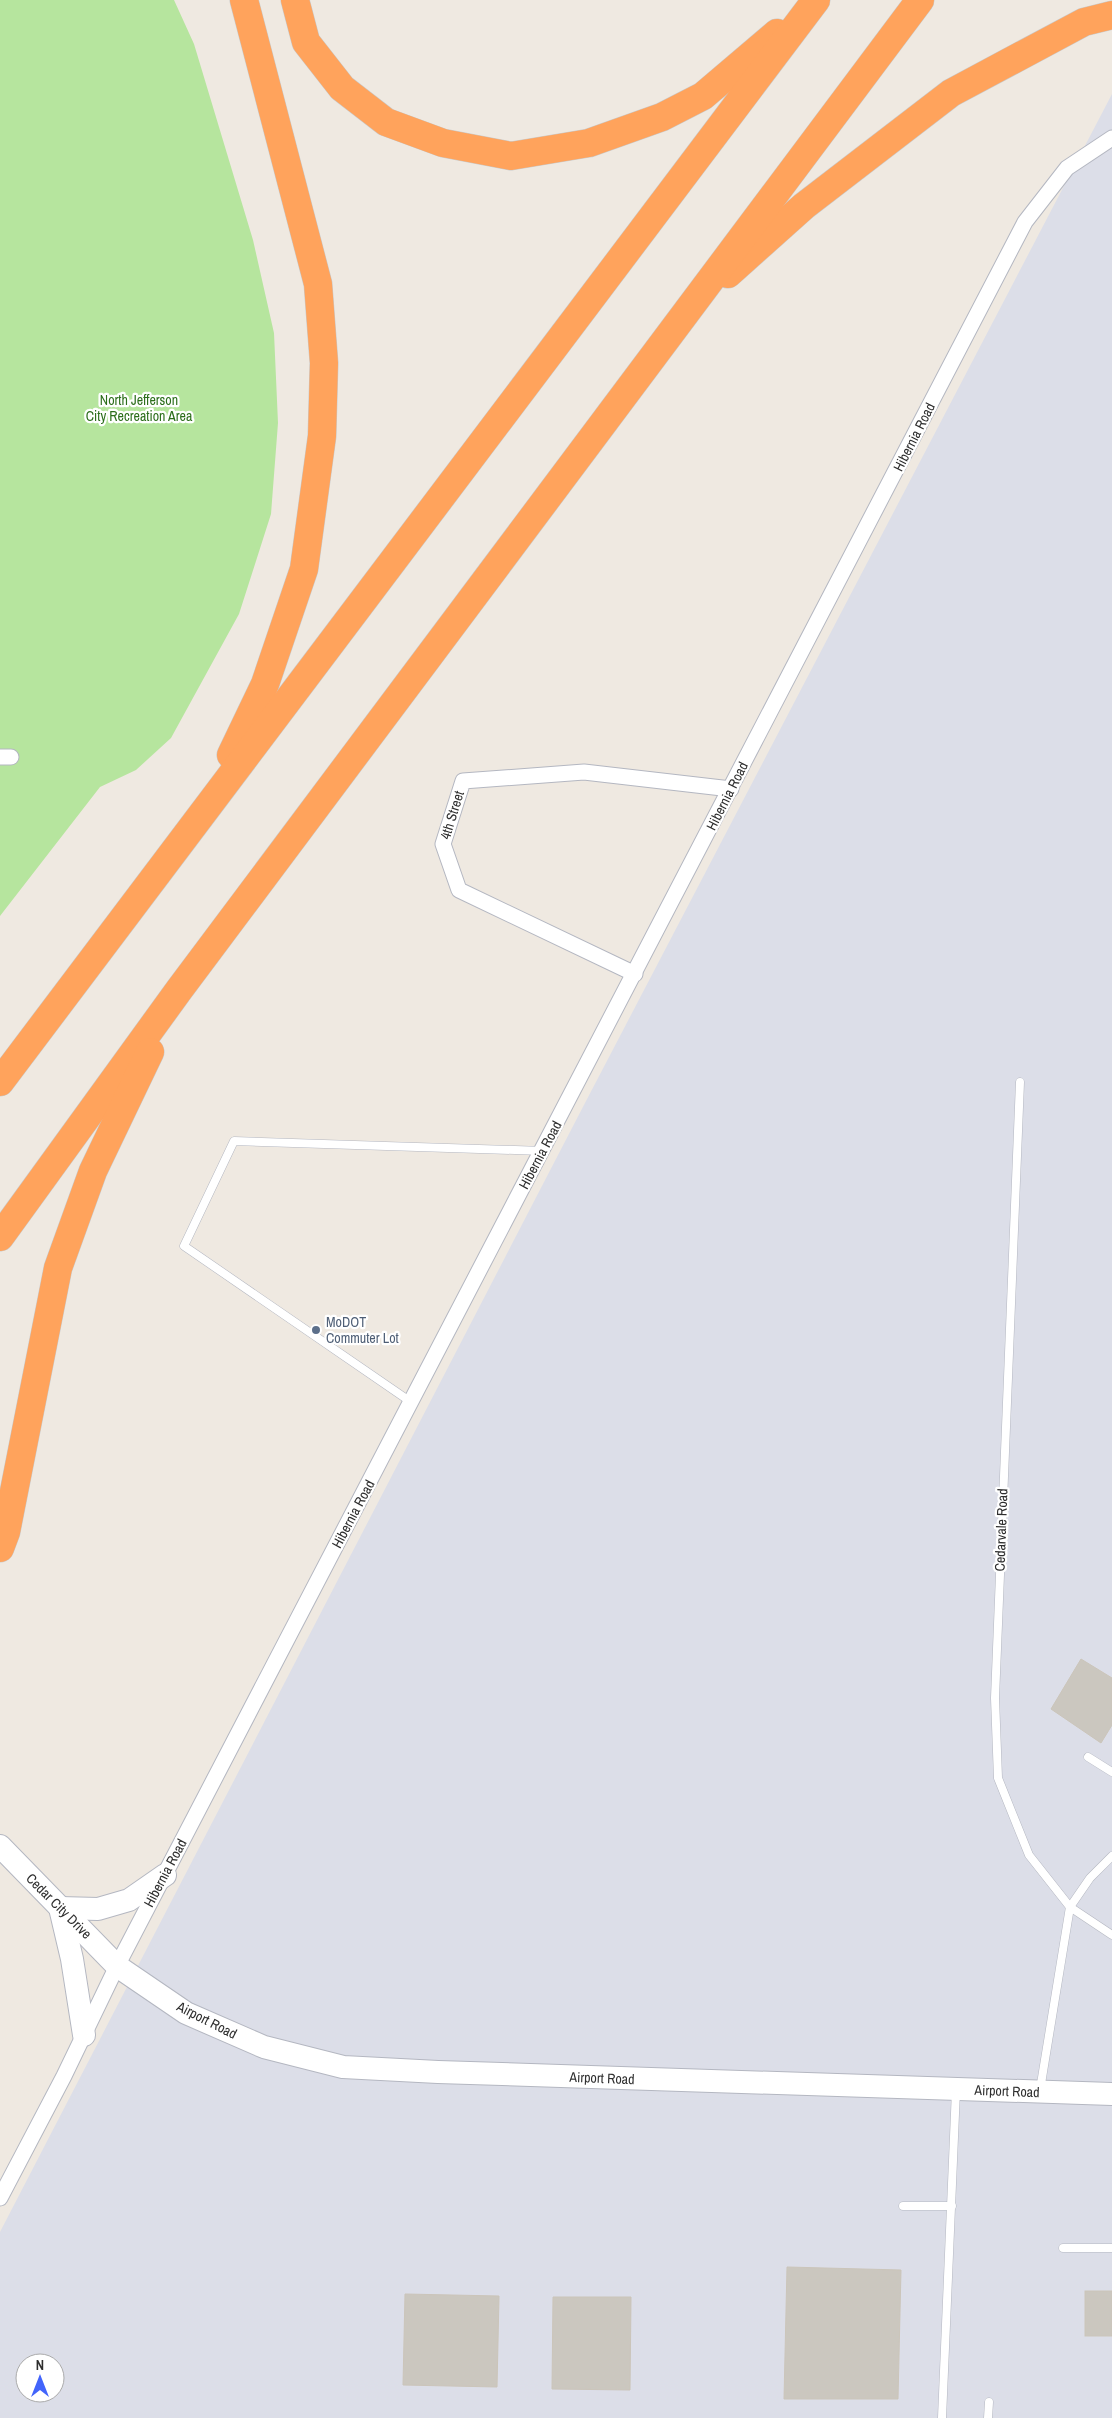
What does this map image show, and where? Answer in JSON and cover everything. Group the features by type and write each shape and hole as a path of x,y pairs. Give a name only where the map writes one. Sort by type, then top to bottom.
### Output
{"highway":[{"path":"204,810 265,684 304,569 322,436 324,364 318,284 244,0"},
{"path":"295,0 306,42 342,88 386,122 443,143 511,156 589,143 662,117 703,96 816,0"},
{"path":"0,1082 816,0"},
{"path":"0,1237 180,990 920,0"},
{"path":"681,318 804,206 951,93 1084,22 1112,15"},
{"path":"0,1548 6,1532 58,1268 93,1171 180,990"}],"street":[{"name":"Hibernia Road","path":"0,2198 84,2035 117,1966 1025,222 1067,168 1112,138"},
{"name":"4th Street","path":"635,974 459,890 443,844 463,781 584,772 731,789"},
{"name":"Cedar City Drive","path":"0,1846 117,1966"},
{"path":"84,2035 72,1959 60,1908 98,1909 129,1900 165,1875"},
{"name":"Airport Road","path":"117,1966 186,2013 264,2047 343,2067 438,2072 1112,2094"}],"lane":[{"name":"Cedarvale Road","path":"1020,1082 995,1688 998,1778 1029,1855 1070,1907 1112,1935"},
{"path":"411,1402 184,1246 234,1142 543,1151"},
{"path":"1088,1757 1112,1772"},
{"path":"1039,2092 1070,1907 1090,1878 1112,1856"},
{"path":"942,2418 956,2089"},
{"path":"903,2206 952,2206"},
{"path":"1063,2248 1112,2248"},
{"path":"988,2418 989,2402"}],"shaded area":[{"path":"1112,94 1112,2418 0,2418 0,2232 585,1103"}],"green space":[{"name":"North Jefferson City Recreation Area","path":"0,0 174,0 194,44 253,240 274,333 278,423 271,514 239,614 171,738 136,770 100,787 0,916"}],"building":[{"path":"1081,1659 1112,1678 1112,1725 1101,1743 1051,1709"},
{"path":"787,2267 901,2270 898,2399 784,2399"},
{"path":"1085,2291 1112,2291 1112,2336 1085,2336"},
{"path":"405,2294 499,2296 497,2387 403,2385"},
{"path":"553,2297 631,2297 630,2390 552,2389"}],"place":[{"name":"MoDOT Commuter Lot","path":"316,1330"}]}
